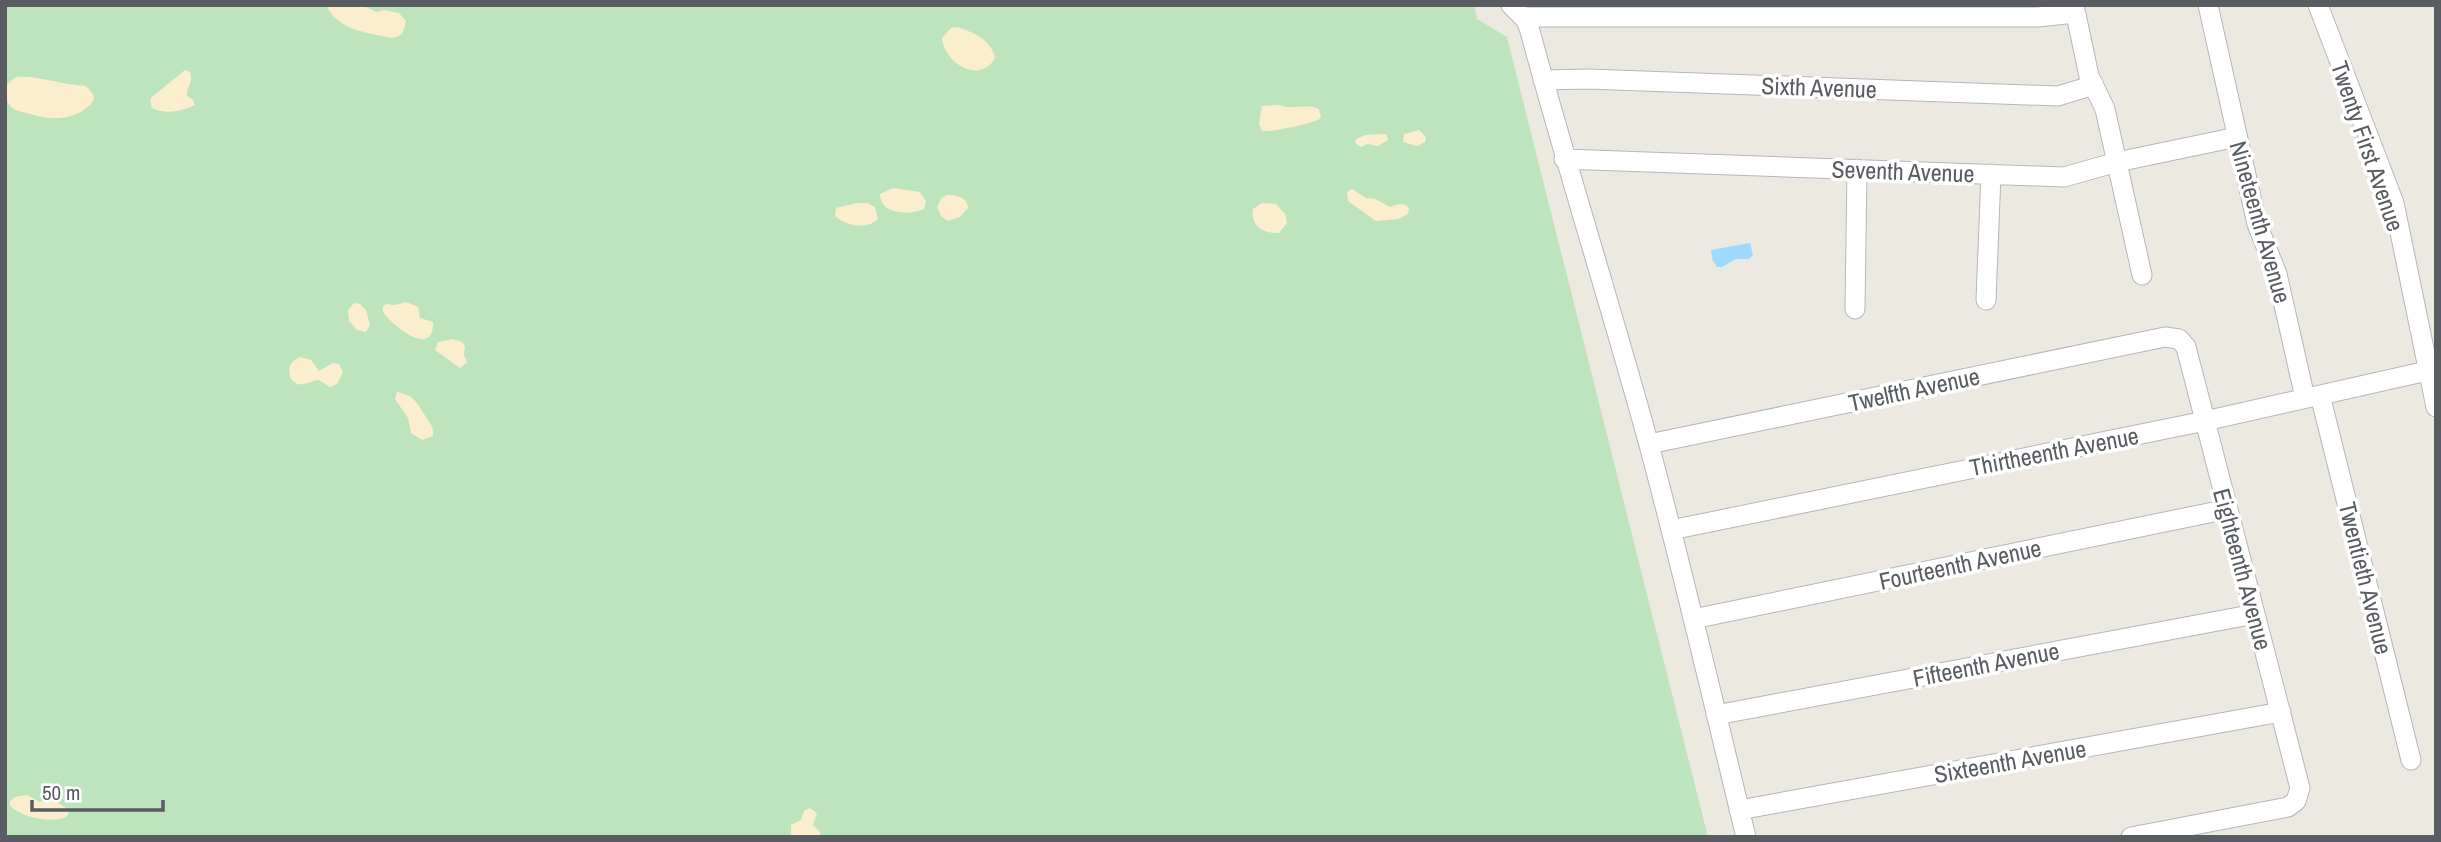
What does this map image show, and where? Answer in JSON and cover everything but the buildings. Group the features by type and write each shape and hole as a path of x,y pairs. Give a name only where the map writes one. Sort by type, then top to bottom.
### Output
{"lane":[{"name":"Nineteenth Avenue","path":"2208,5 2257,224 2277,274 2313,397"},
{"name":"Twenty First Avenue","path":"2318,5 2394,203 2432,370 2436,407"},
{"path":"1517,11 2038,17 2075,9 2089,76 2105,109 2142,275"},
{"path":"1517,11 1526,20 1564,159 1649,444 1745,837"},
{"name":"Sixth Avenue","path":"1543,80 2058,96 2094,85"},
{"name":"Seventh Avenue","path":"1564,159 2064,177 2116,162 2237,137"},
{"path":"1855,309 1857,169"},
{"path":"1986,300 1991,174"},
{"name":"Twelfth Avenue","path":"1649,444 2165,337 2179,340"},
{"name":"Eighteenth Avenue","path":"2131,837 2288,807 2296,801 2301,788 2186,347 2179,340"},
{"name":"Thirtheenth Avenue","path":"1671,530 2205,421 2432,370"},
{"name":"Twentieth Avenue","path":"2313,397 2411,760"},
{"name":"Fourteenth Avenue","path":"1693,619 2228,509"},
{"name":"Fifteenth Avenue","path":"1716,715 2255,614"},
{"name":"Sixteenth Avenue","path":"1739,810 2281,712"}],"green space":[{"path":"5,5 1474,5 1477,19 1507,37 1708,837 5,837"}],"sand":[{"path":"330,5 362,5 376,12 384,10 399,13 406,21 405,28 401,35 394,38 356,30 332,15 328,9"},
{"path":"958,27 976,34 990,46 995,58 988,66 981,70 964,68 949,55 942,38 951,28"},
{"path":"185,70 190,72 191,76 187,96 195,105 174,111 152,108 152,97"},
{"path":"16,77 86,86 93,94 94,100 83,111 68,117 45,117 19,111 7,101 5,86"},
{"path":"1262,106 1313,107 1319,109 1321,118 1292,127 1262,131 1259,124"},
{"path":"1419,130 1426,137 1425,142 1417,146 1403,142 1404,134"},
{"path":"1386,134 1388,140 1378,146 1368,144 1361,147 1355,143 1356,139 1365,135"},
{"path":"893,188 920,192 926,201 924,209 903,213 885,206 880,194"},
{"path":"1352,189 1366,198 1375,199 1390,207 1404,205 1409,208 1408,214 1398,219 1376,221 1348,201 1347,192"},
{"path":"946,195 963,199 968,208 960,217 948,221 941,216 937,207"},
{"path":"867,203 875,207 878,219 863,226 845,222 835,216 836,208"},
{"path":"1262,203 1276,204 1285,214 1287,223 1279,233 1268,232 1256,224 1253,209"},
{"path":"406,302 418,307 420,318 433,322 432,333 427,338 420,339 403,331 383,312 383,306 386,304"},
{"path":"354,303 360,304 366,310 370,325 366,332 357,330 349,321 348,310"},
{"path":"453,339 465,346 464,355 467,362 460,368 435,350 438,342"},
{"path":"300,357 311,360 319,371 333,363 339,364 343,372 337,384 330,387 319,380 301,384 295,382 291,379 289,368"},
{"path":"397,392 416,402 432,427 433,436 422,440 411,433 408,418 395,399"},
{"path":"27,795 40,802 54,800 69,813 60,819 45,819 22,814 10,806 10,801 15,797"},
{"path":"810,808 817,813 813,825 820,832 820,837 791,837 791,825 801,820 804,811"}],"water":[{"path":"1750,243 1753,255 1749,259 1736,259 1722,267 1717,267 1713,261 1711,250"}]}
